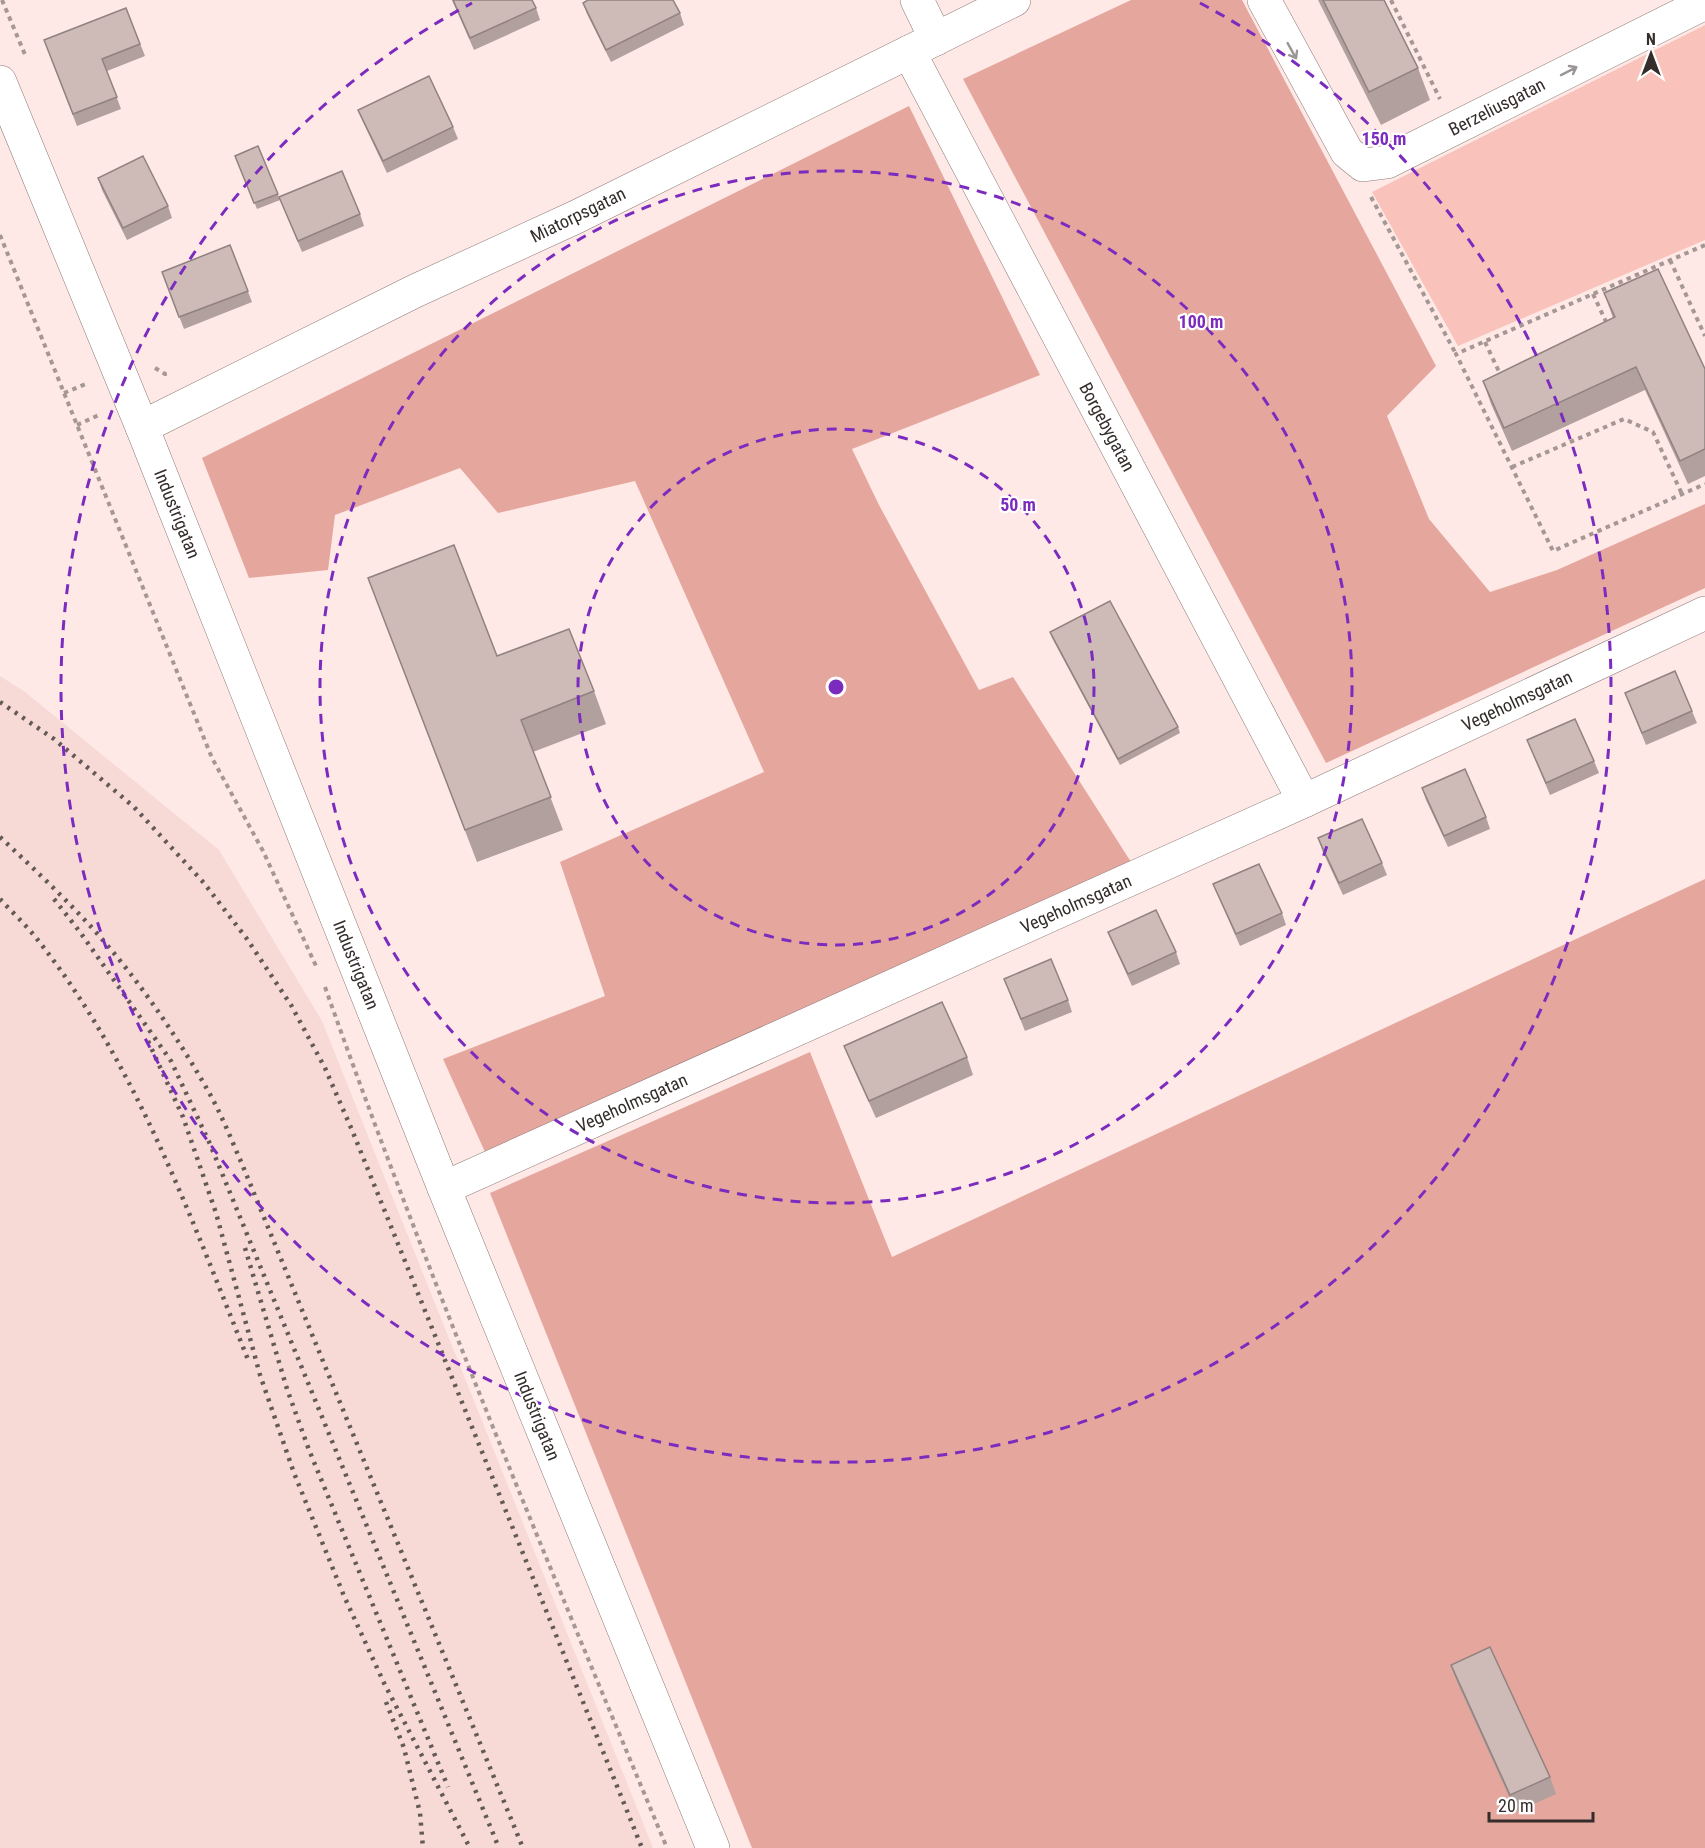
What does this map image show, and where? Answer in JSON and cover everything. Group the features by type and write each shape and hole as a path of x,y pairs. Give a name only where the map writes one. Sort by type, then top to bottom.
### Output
{"street":[{"name":"Borgebygatan","path":"917,0 922,46 1304,801"},
{"name":"Miatorpsgatan","path":"142,427 415,291 576,217 1014,0"},
{"path":"1264,0 1347,152 1363,165"},
{"name":"Berzeliusgatan","path":"1363,165 1387,162 1705,3"},
{"name":"Industrigatan","path":"0,82 142,427 444,1188 713,1848"},
{"name":"Vegeholmsgatan","path":"444,1188 1304,801 1705,613"}],"path":[{"path":"1392,0 1455,128"},
{"path":"1363,165 1362,180 1456,354 1553,551 1705,484"},
{"path":"0,235 212,758 263,851 320,975"},
{"path":"1456,354 1705,245"},
{"path":"1670,260 1705,336"},
{"path":"1593,294 1612,333"},
{"path":"1485,342 1504,382"},
{"path":"64,393 93,381"},
{"path":"1512,467 1624,419 1653,432 1682,495"},
{"path":"324,986 359,1084 502,1450 667,1848"}],"shaded area":[{"path":"1131,0 1242,0 1436,366 1387,416 1429,519 1490,592 1557,570 1705,504 1705,588 1326,763 963,79"},
{"path":"1705,25 1705,240 1458,346 1372,192"},
{"path":"909,106 1040,375 852,449 879,505 979,690 1013,677 1131,862 485,1152 443,1059 605,996 560,862 764,772 635,481 498,513 460,468 335,515 328,570 249,578 202,458"},
{"path":"0,676 25,692 219,850 322,1021 653,1848 0,1848"},
{"path":"1705,879 1705,1848 752,1848 490,1193 810,1052 892,1257"}],"building":[{"path":"453,0 532,0 536,8 470,38"},
{"path":"588,0 673,0 680,13 606,50 583,3"},
{"path":"1323,0 1384,0 1418,68 1369,92"},
{"path":"126,8 140,44 102,59 117,97 73,114 44,40"},
{"path":"429,76 453,127 383,161 358,110"},
{"path":"258,146 278,194 254,203 235,156"},
{"path":"143,156 168,206 123,228 98,178"},
{"path":"342,171 360,214 298,241 279,197"},
{"path":"230,245 248,291 179,317 162,272"},
{"path":"1658,269 1705,369 1705,449 1680,461 1636,367 1504,428 1483,381 1615,317 1604,293"},
{"path":"454,545 497,656 569,629 594,691 521,720 551,797 465,830 368,578"},
{"path":"1110,601 1178,727 1118,759 1050,632"},
{"path":"1675,671 1692,711 1642,733 1625,693"},
{"path":"1575,719 1594,761 1546,783 1527,740"},
{"path":"1465,769 1486,817 1444,836 1422,788"},
{"path":"1362,819 1382,863 1339,883 1318,838"},
{"path":"1259,864 1282,913 1236,934 1213,884"},
{"path":"1156,910 1176,952 1128,974 1108,932"},
{"path":"1051,959 1068,1000 1021,1019 1004,979"},
{"path":"942,1002 967,1057 869,1101 844,1046"},
{"path":"1490,1647 1550,1777 1510,1795 1451,1665"}],"railway":[{"path":"0,702 54,739 134,807 204,883 247,939 291,1005 325,1068 352,1130 642,1848"},
{"path":"0,837 71,906 125,967 169,1027 212,1098 242,1164 523,1848"},
{"path":"0,899 33,934 72,987 104,1037 132,1089 182,1197 249,1362"},
{"path":"54,899 171,1061 210,1144 499,1848"},
{"path":"148,1041 183,1117 216,1213 260,1375 294,1473 344,1596 384,1683 470,1848"},
{"path":"245,1248 287,1389 309,1450 448,1787"},
{"path":"386,1702 404,1748 420,1813 423,1848"}]}
